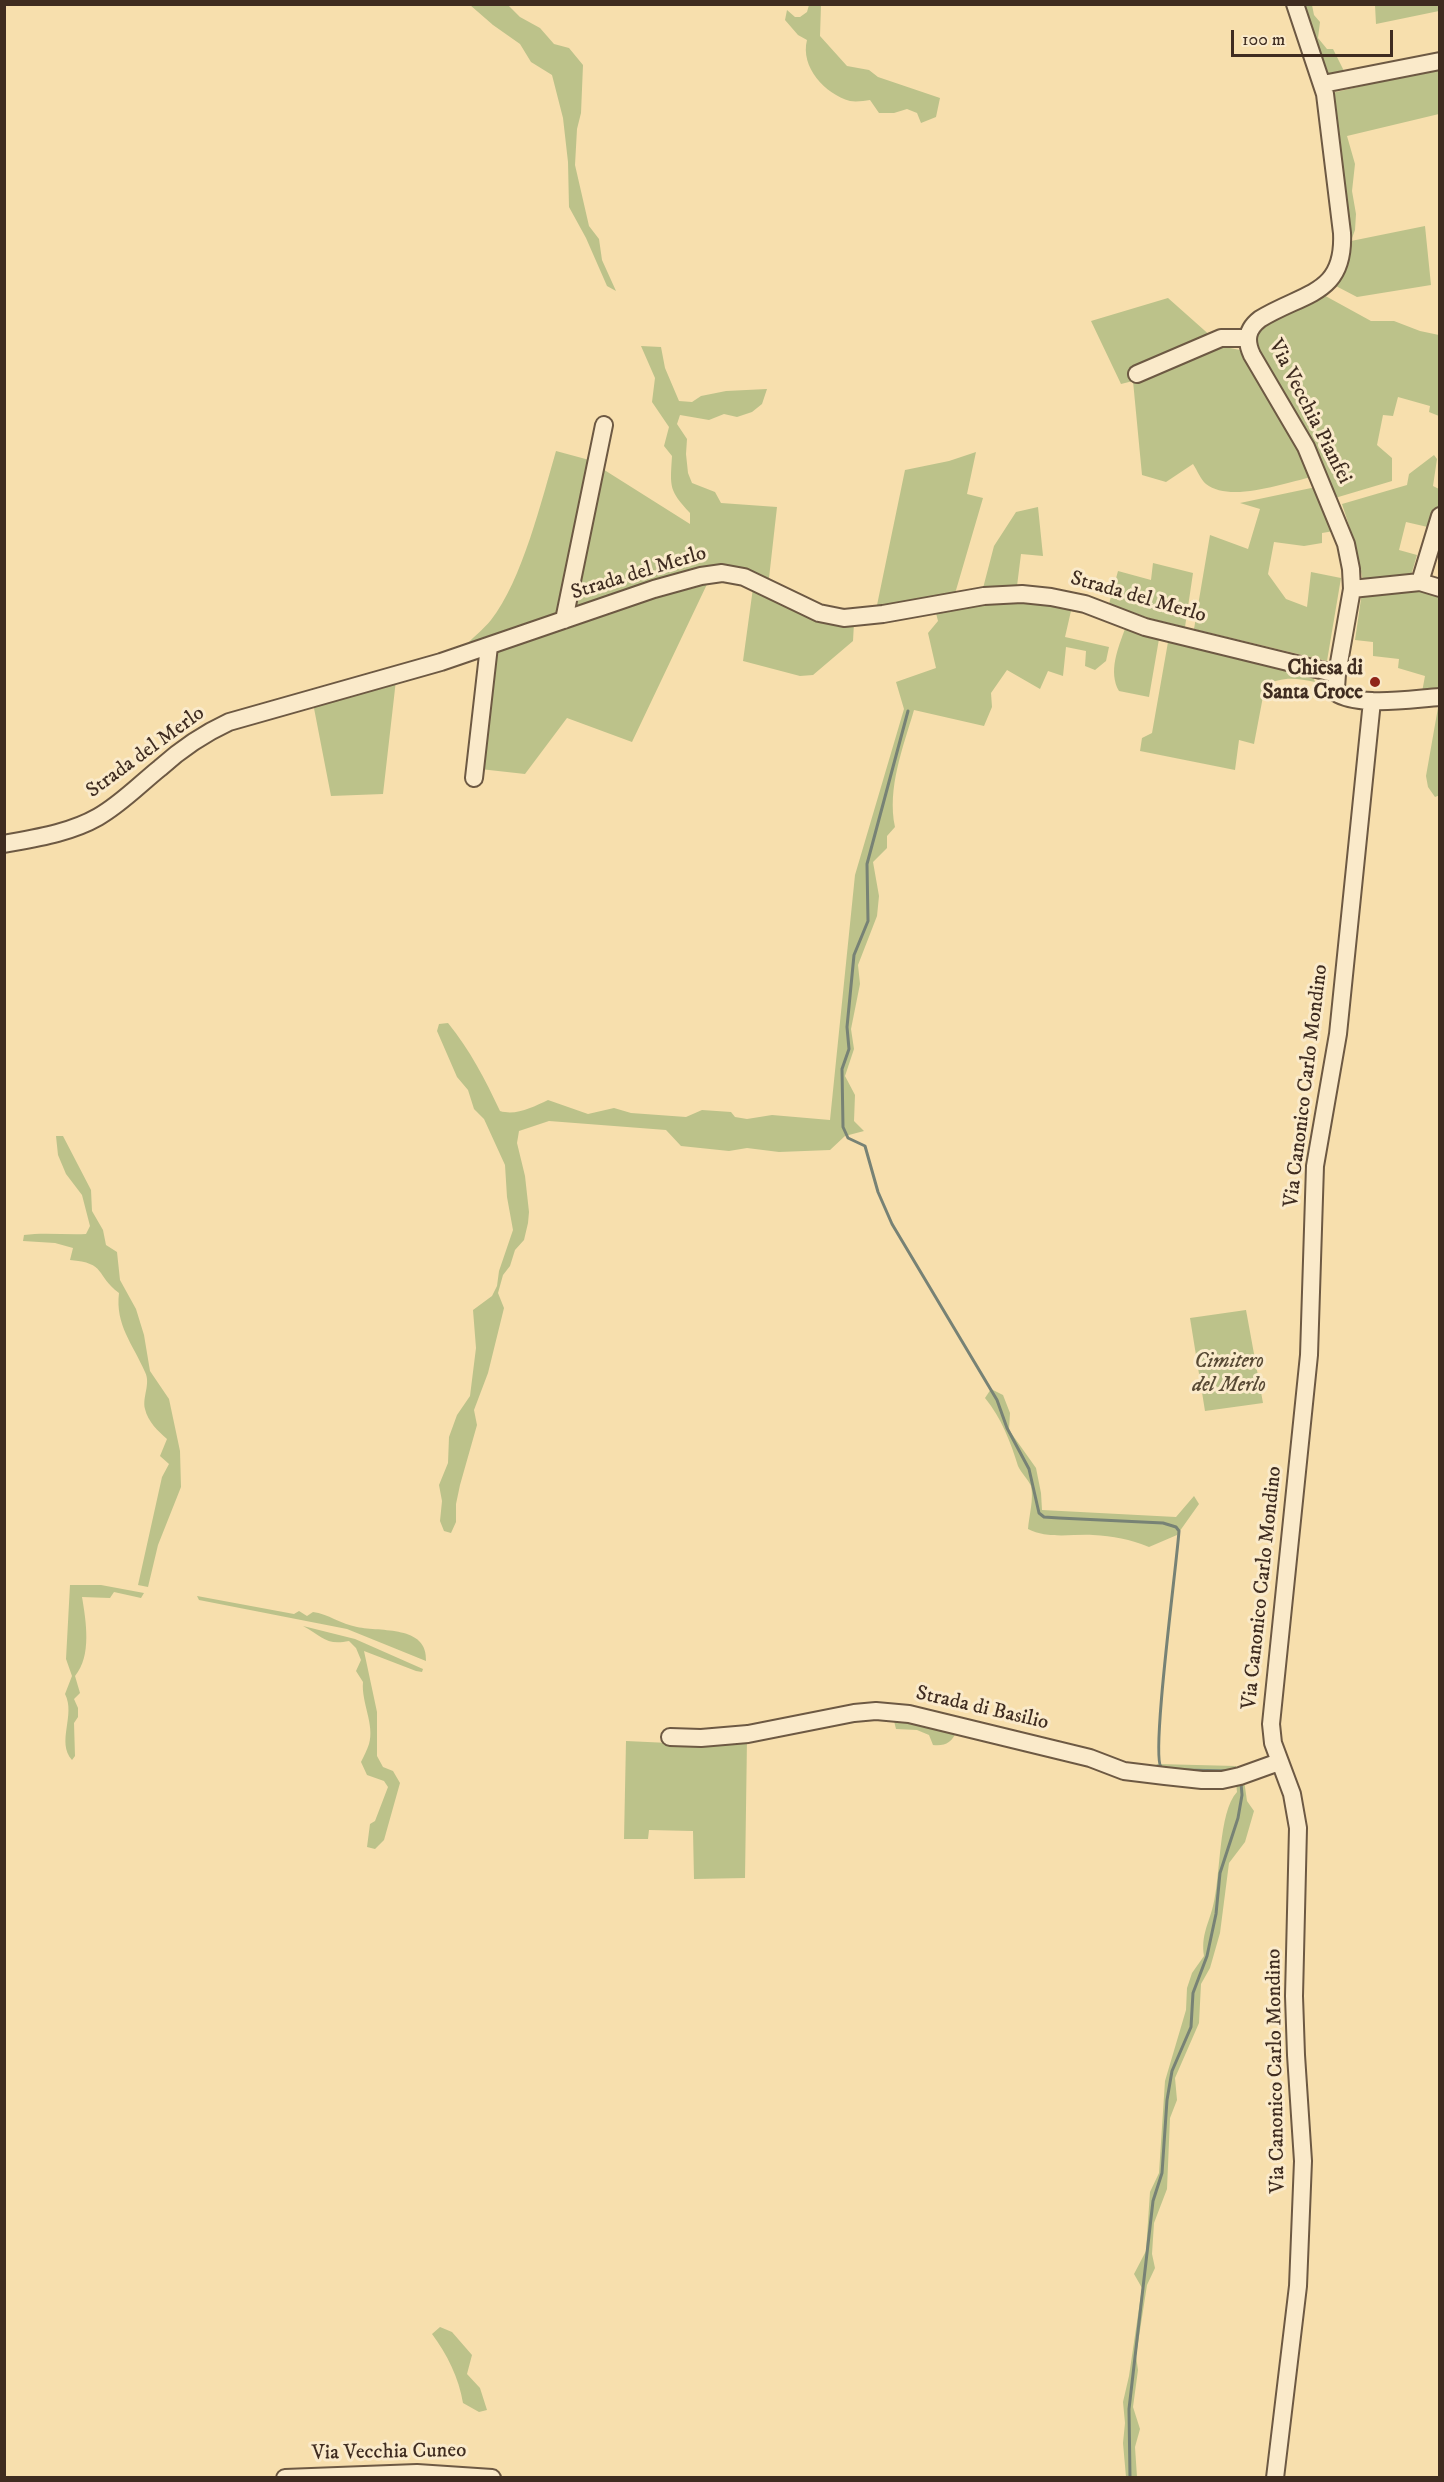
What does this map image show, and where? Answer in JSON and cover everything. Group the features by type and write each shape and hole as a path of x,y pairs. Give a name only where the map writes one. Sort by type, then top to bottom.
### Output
{"street":[{"name":"Via Vecchia Pianfei","path":"1295,4 1323,84 1342,233 1340,264 1334,276 1324,286 1260,319 1251,327 1248,338 1251,355 1299,434 1343,536 1351,569 1352,589 1337,674"},
{"path":"1323,84 1440,61"},
{"path":"1137,374 1221,338 1248,338"},
{"path":"564,620 604,425"},
{"path":"1420,582 1440,516"},
{"name":"Strada del Merlo","path":"4,844 46,836 98,818 186,746 229,722 259,711 441,662 654,589 711,573 744,577 819,613 844,618 883,614 984,596 1022,594 1051,597 1094,607 1144,627 1337,674"},
{"path":"1352,589 1420,582 1440,588"},
{"path":"474,778 489,645"},
{"path":"1337,674 1338,694 1349,698 1372,700 1440,697"},
{"name":"Via Canonico Carlo Mondino","path":"1275,2478 1297,2296 1303,2161 1294,1996 1298,1828 1292,1794 1273,1743 1271,1724 1309,1355 1315,1166 1338,1034 1372,700"},
{"name":"Strada di Basilio","path":"670,1737 701,1738 748,1734 854,1713 876,1711 909,1714 1080,1755 1124,1771 1202,1780 1222,1779 1240,1776 1279,1762"},
{"name":"Via Vecchia Cuneo","path":"285,2478 417,2473 492,2478"}],"green space":[{"path":"470,5 508,5 520,17 540,28 554,44 569,48 583,65 581,113 577,129 575,165 589,226 599,239 602,260 616,291 607,286 586,238 569,207 568,162 563,118 552,75 531,62 520,44"},
{"path":"809,5 821,5 820,36 847,66 869,70 878,77 940,98 936,117 921,123 917,113 907,109 894,113 879,113 870,100 850,101 824,86 816,78 807,60 807,40 798,35 785,20 787,10 795,17 800,17 807,12"},
{"path":"1300,5 1312,5 1314,15 1320,22 1318,38 1327,49 1333,49 1345,73 1326,76"},
{"path":"1375,5 1439,5 1439,11 1376,24"},
{"path":"1439,68 1439,114 1347,136 1355,164 1352,191 1356,214 1355,230 1351,241 1425,226 1431,285 1357,297 1334,285 1345,269 1350,241 1332,93"},
{"path":"1320,293 1371,321 1394,321 1420,331 1439,335 1439,416 1429,412 1430,406 1398,397 1393,416 1383,415 1377,445 1392,458 1392,481 1335,498 1255,343 1257,331 1262,325"},
{"path":"1168,298 1213,338 1215,345 1240,350 1272,398 1312,477 1258,490 1229,492 1206,484 1193,464 1166,482 1142,475 1133,381 1121,384 1091,321"},
{"path":"641,346 661,347 665,368 679,401 692,402 701,396 726,391 767,389 762,404 752,412 737,417 724,414 709,420 680,415 677,424 687,439 688,473 692,483 715,492 721,503 777,507 769,578 774,587 749,574 569,613 598,466 690,524 690,513 672,488 672,456 664,446 669,427 652,402 655,378"},
{"path":"556,451 593,461 562,615 462,649 491,620 512,584 530,539"},
{"path":"976,452 967,494 983,498 954,597 876,610 905,470 949,461"},
{"path":"1434,455 1437,459 1433,486 1439,489 1439,504 1432,528 1406,522 1399,550 1417,555 1410,579 1364,585 1354,541 1342,504 1407,485 1409,474"},
{"path":"1316,487 1334,531 1322,533 1322,543 1304,546 1274,542 1268,574 1286,599 1307,607 1311,572 1341,578 1327,661 1194,629 1210,535 1248,549 1260,509 1240,503"},
{"path":"1038,507 1043,556 1021,554 1017,586 982,592 994,546 1016,512"},
{"path":"1153,563 1193,573 1185,627 1149,618 1109,604 1118,571 1151,580"},
{"path":"709,580 632,742 567,718 525,774 480,769 494,650"},
{"path":"1420,586 1439,592 1439,692 1422,692 1425,676 1398,668 1399,659 1373,656 1373,642 1355,640 1362,592"},
{"path":"753,588 854,623 853,641 813,675 800,676 743,661"},
{"path":"994,599 1068,604 1093,615 1071,611 1065,637 1109,647 1106,661 1095,670 1085,666 1086,651 1066,647 1063,676 1048,671 1040,689 1007,670 991,693 992,707 984,726 914,710 895,783 893,812 895,827 887,836 887,848 873,862 879,896 877,916 858,965 860,984 851,1029 854,1049 845,1076 855,1095 854,1121 864,1131 845,1136 830,1150 779,1152 747,1148 729,1151 681,1146 666,1130 549,1121 519,1131 517,1143 525,1176 528,1223 524,1240 515,1250 510,1266 503,1275 498,1293 504,1308 488,1373 474,1410 477,1425 460,1485 456,1504 456,1522 451,1533 444,1531 440,1521 442,1501 439,1485 448,1463 449,1437 457,1415 470,1396 476,1348 473,1310 492,1296 497,1286 499,1271 513,1230 507,1197 505,1165 484,1119 474,1109 468,1090 457,1077 437,1031 439,1024 448,1023 463,1044 483,1076 500,1111 518,1112 548,1100 588,1114 614,1108 631,1113 686,1117 702,1110 731,1112 735,1117 747,1119 772,1115 830,1120 855,875 904,709 896,682 936,668 928,633 938,621 935,609"},
{"path":"1125,629 1159,639 1149,697 1119,691 1116,684 1115,660"},
{"path":"1168,642 1313,676 1315,682 1289,679 1265,686 1254,744 1239,740 1235,770 1140,751 1142,738 1152,733"},
{"path":"396,680 383,794 331,796 313,703"},
{"path":"1439,702 1440,795 1435,797 1428,787 1426,776"},
{"path":"56,1136 63,1136 91,1190 92,1211 103,1230 106,1245 117,1252 120,1280 136,1309 144,1335 150,1371 169,1399 180,1451 181,1487 158,1545 148,1587 138,1585 162,1477 169,1464 160,1456 167,1439 146,1414 144,1404 147,1377 122,1325 118,1304 119,1293 95,1267 70,1260 73,1248 55,1243 23,1241 24,1235 32,1234 86,1234 90,1226 82,1195 66,1174 58,1155"},
{"name":"Cimitero del Merlo","path":"1246,1310 1263,1403 1205,1411 1190,1318"},
{"path":"991,1389 1003,1395 1010,1413 1009,1430 1036,1468 1042,1510 1176,1517 1194,1496 1199,1504 1177,1535 1149,1547 1114,1537 1051,1535 1028,1529 1032,1502 1031,1486 1018,1466 1001,1422 985,1398"},
{"path":"70,1585 101,1585 144,1593 141,1598 114,1592 110,1598 82,1597 86,1649 84,1659 75,1676 80,1693 74,1699 78,1708 78,1717 74,1723 75,1756 72,1760 66,1745 68,1702 65,1694 72,1676 66,1659"},
{"path":"197,1596 294,1614 299,1611 307,1616 313,1612 357,1627 401,1632 419,1641 425,1649 426,1661 347,1629 199,1600"},
{"path":"303,1626 355,1639 423,1669 422,1672 416,1671 364,1651 377,1712 377,1756 383,1767 393,1771 400,1783 384,1840 375,1849 367,1847 370,1824 375,1821 388,1787 384,1781 367,1775 361,1762 368,1746 370,1729 363,1682 356,1671 361,1660 356,1648 349,1641 329,1641"},
{"path":"893,1717 957,1731 948,1743 933,1745 929,1735 917,1730 896,1729"},
{"path":"747,1739 745,1878 694,1879 693,1831 649,1830 648,1839 624,1839 626,1741 669,1743"},
{"path":"1157,1764 1236,1766 1239,1772 1227,1775 1153,1770"},
{"path":"1244,1780 1247,1801 1254,1811 1245,1842 1229,1863 1220,1933 1210,1968 1201,1984 1199,2023 1175,2078 1177,2100 1170,2118 1167,2189 1154,2223 1152,2254 1155,2268 1147,2285 1136,2356 1138,2370 1133,2407 1140,2429 1135,2447 1137,2477 1126,2477 1123,2402 1142,2288 1134,2274 1146,2251 1150,2192 1159,2173 1165,2081 1186,2010 1187,1988 1192,1973 1204,1956 1204,1936 1216,1894 1226,1814 1237,1792 1236,1782"},
{"path":"440,2327 452,2332 472,2355 467,2374 480,2388 487,2410 479,2412 463,2403 452,2367 432,2334"}],"waterway":[{"path":"908,711 867,864 868,921 854,955 847,1027 849,1049 842,1069 843,1127 848,1138 865,1146 878,1192 892,1224 997,1400 1007,1428 1029,1469 1039,1513 1044,1517 1163,1523 1176,1527 1179,1531 1159,1729 1161,1767"},
{"path":"1183,1770 1230,1771"},
{"path":"1130,2478 1129,2409 1153,2201 1162,2173 1167,2100 1172,2071 1191,2027 1193,1993 1207,1956 1216,1914 1220,1873 1238,1818 1242,1795 1241,1783"}],"place":[{"name":"Chiesa di Santa Croce","path":"1375,682"}]}
